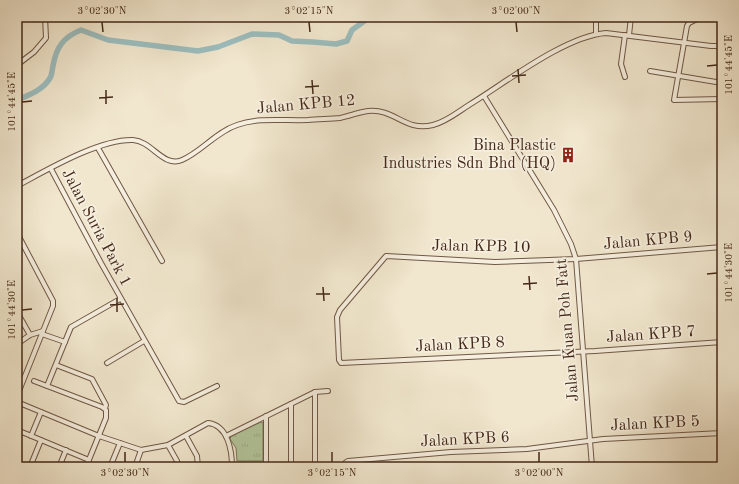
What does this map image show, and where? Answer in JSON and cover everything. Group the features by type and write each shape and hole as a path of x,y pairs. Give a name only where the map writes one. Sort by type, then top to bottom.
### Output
{"street":[{"path":"17,65 34,52 46,38 45,17"},
{"path":"596,17 596,34 627,35 721,47"},
{"path":"624,77 621,64 631,17"},
{"path":"701,17 689,23 687,26 674,100 722,99"},
{"name":"Jalan KPB 12","path":"17,186 51,169 115,142 136,140 144,143 168,160 175,161 182,160 226,130 245,123 271,120 340,118 377,111 390,113 410,125 426,126 441,122 561,48 596,34"},
{"path":"650,71 722,83"},
{"name":"Jalan Kuan Poh Fatt","path":"484,96 557,215 571,244 576,259 592,467"},
{"path":"98,148 162,261"},
{"name":"Jalan Suria Park 1","path":"51,169 120,299 179,401 184,402 216,386"},
{"path":"17,233 52,301 53,306 17,396"},
{"name":"Jalan KPB 9","path":"576,259 722,247"},
{"name":"Jalan KPB 10","path":"340,361 338,313 386,256 495,262 576,259"},
{"path":"47,386 71,327 120,299"},
{"path":"17,312 30,335"},
{"path":"17,326 23,323"},
{"path":"17,344 30,335 42,332 65,342"},
{"path":"107,363 144,342"},
{"name":"Jalan KPB 7","path":"582,351 722,342"},
{"name":"Jalan KPB 8","path":"340,361 582,351"},
{"path":"56,365 92,379 106,405 106,418 86,467"},
{"path":"17,378 23,380"},
{"path":"34,381 105,409"},
{"path":"226,436 315,392 328,391"},
{"path":"315,392 315,467"},
{"path":"17,402 99,436 141,450 168,446 208,423 216,424 226,436 232,449 232,467"},
{"path":"291,404 291,467"},
{"path":"31,436 41,412"},
{"path":"266,416 266,467"},
{"path":"17,430 89,460"},
{"name":"Jalan KPB 5","path":"590,440 722,433"},
{"path":"186,436 197,456 198,467"},
{"path":"30,467 40,440"},
{"name":"Jalan KPB 6","path":"345,467 348,461 451,452 527,449 590,440"},
{"path":"110,467 120,443"},
{"path":"168,446 177,461 178,467"},
{"path":"59,467 66,450"},
{"path":"135,467 141,450"}],"green space":[{"path":"261,422 263,423 263,461 237,461 236,448 230,439 231,436"}],"waterway":[{"path":"17,100 44,86 51,77 54,60 61,44 69,36 81,30 108,40 198,51 218,47 252,34 279,35 292,41 336,44 347,41 352,30 370,17"}],"place":[{"name":"Bina Plastic Industries Sdn Bhd (HQ)","path":"568,155"}]}
